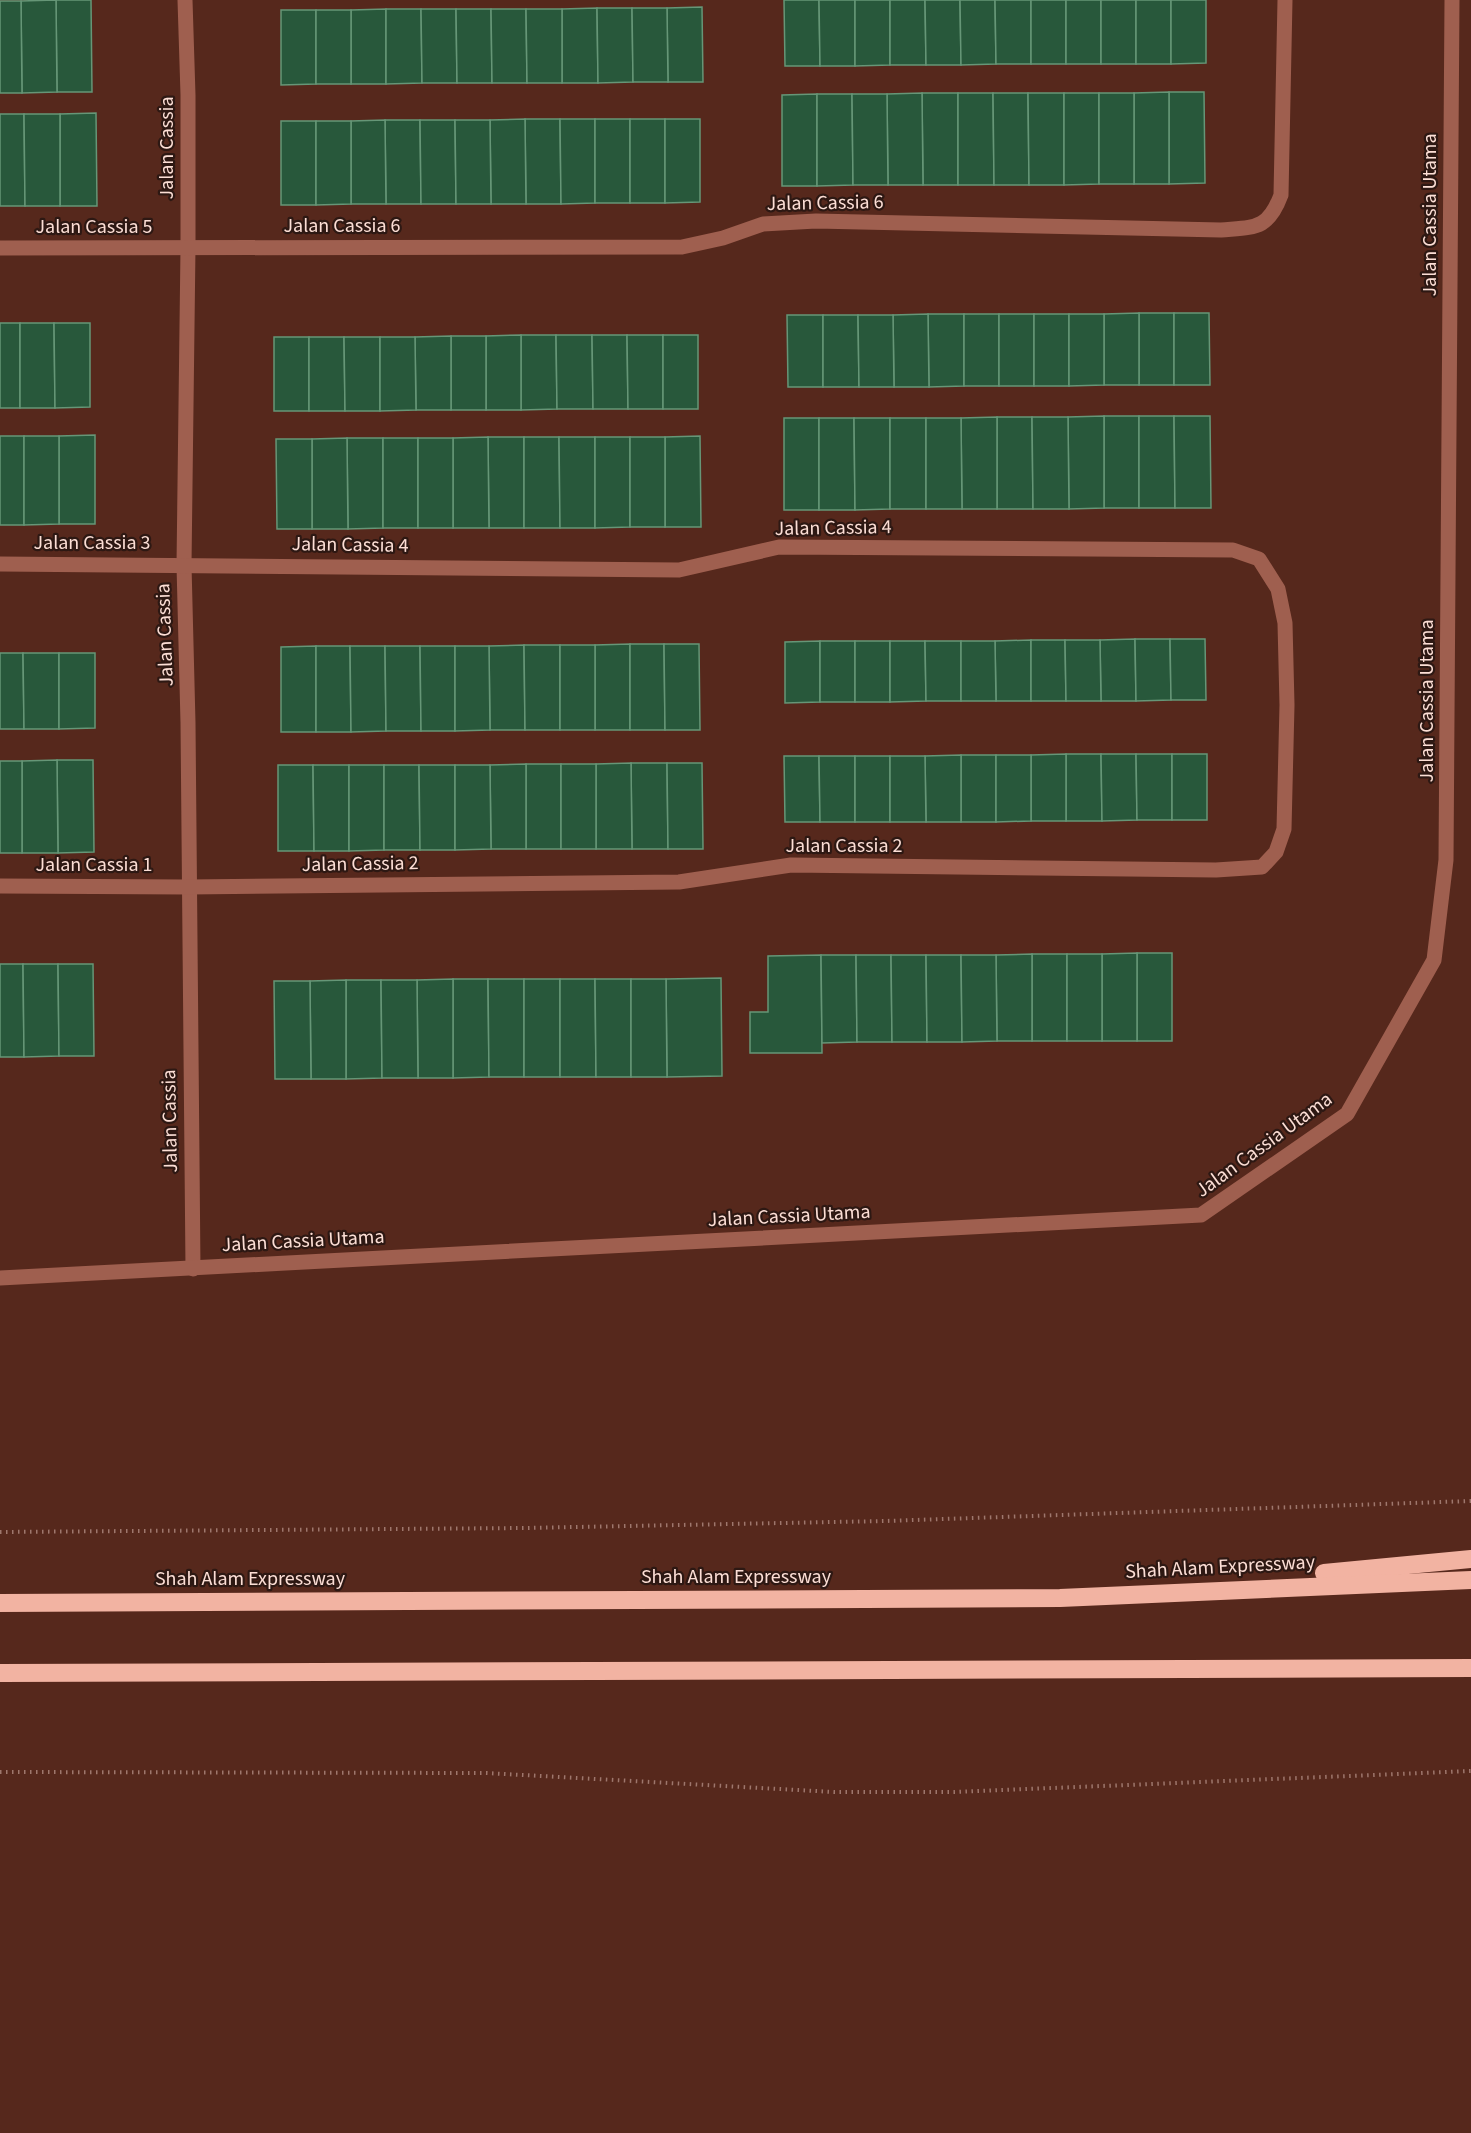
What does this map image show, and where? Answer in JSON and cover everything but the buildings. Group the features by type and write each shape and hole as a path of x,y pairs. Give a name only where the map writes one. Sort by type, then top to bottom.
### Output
{"highway":[{"path":"1060,1598 1471,1559"},
{"name":"Shah Alam Expressway","path":"0,1603 1060,1598 1471,1580"},
{"path":"0,1673 1471,1668"}],"street":[{"name":"Jalan Cassia","path":"185,0 188,95 188,247 184,565 188,723 193,1269"},
{"name":"Jalan Cassia 6","path":"188,247 682,247 723,238 763,224 816,221 1221,230 1256,226 1274,215 1281,195 1285,0"},
{"name":"Jalan Cassia Utama","path":"0,1278 1201,1215 1347,1114 1434,960 1446,860 1452,0"},
{"name":"Jalan Cassia 5","path":"0,248 188,247"},
{"name":"Jalan Cassia 4","path":"184,565 679,570 779,548 1233,550 1259,560 1278,589 1284,623 1287,705"},
{"name":"Jalan Cassia 3","path":"0,564 184,565"},
{"name":"Jalan Cassia 2","path":"188,887 679,882 791,865 1216,870 1262,867 1276,852 1284,829 1287,705"},
{"name":"Jalan Cassia 1","path":"0,886 188,887"}],"path":[{"path":"0,1532 525,1528 874,1521 1471,1501"},
{"path":"0,1772 486,1773 834,1792 954,1792 1471,1771"}]}
